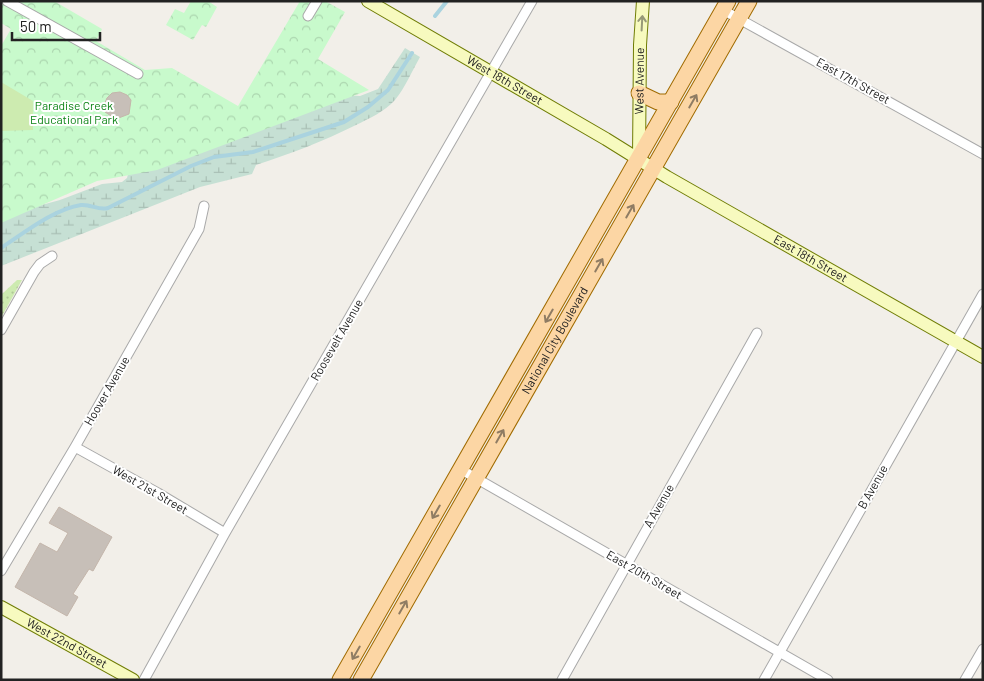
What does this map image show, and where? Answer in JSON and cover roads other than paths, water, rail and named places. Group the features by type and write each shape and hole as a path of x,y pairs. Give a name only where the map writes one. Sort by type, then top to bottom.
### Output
{"main road":[{"name":"West 18th Street","path":"368,1 639,160"},
{"name":"West Avenue","path":"639,160 643,1"},
{"name":"National City Boulevard","path":"361,680 749,1"},
{"name":"National City Boulevard","path":"340,680 726,6"},
{"path":"640,93 658,102 671,102"},
{"name":"East 18th Street","path":"639,160 983,357"},
{"name":"West 22nd Street","path":"1,606 133,680"}],"street":[{"path":"7,1 138,74"},
{"path":"308,16 317,1"},
{"name":"Roosevelt Avenue","path":"144,680 225,533 532,1"},
{"name":"East 17th Street","path":"726,6 739,18 983,154"},
{"name":"Hoover Avenue","path":"1,571 75,447 199,229 204,206"},
{"path":"1,330 34,272 40,264 52,256"},
{"name":"B Avenue","path":"764,680 983,294"},
{"name":"A Avenue","path":"562,680 757,333"},
{"name":"West 21st Street","path":"75,447 225,533"},
{"name":"East 20th Street","path":"460,469 828,680"},
{"path":"965,680 983,649"}],"waterway":[{"path":"435,16 447,1"},
{"path":"1,248 60,211 81,205 101,209 108,208 191,166 214,157 253,152 344,122 368,107 388,90 412,53"}],"park label":[{"name":"Paradise Creek Educational Park","path":"74,113"}]}
